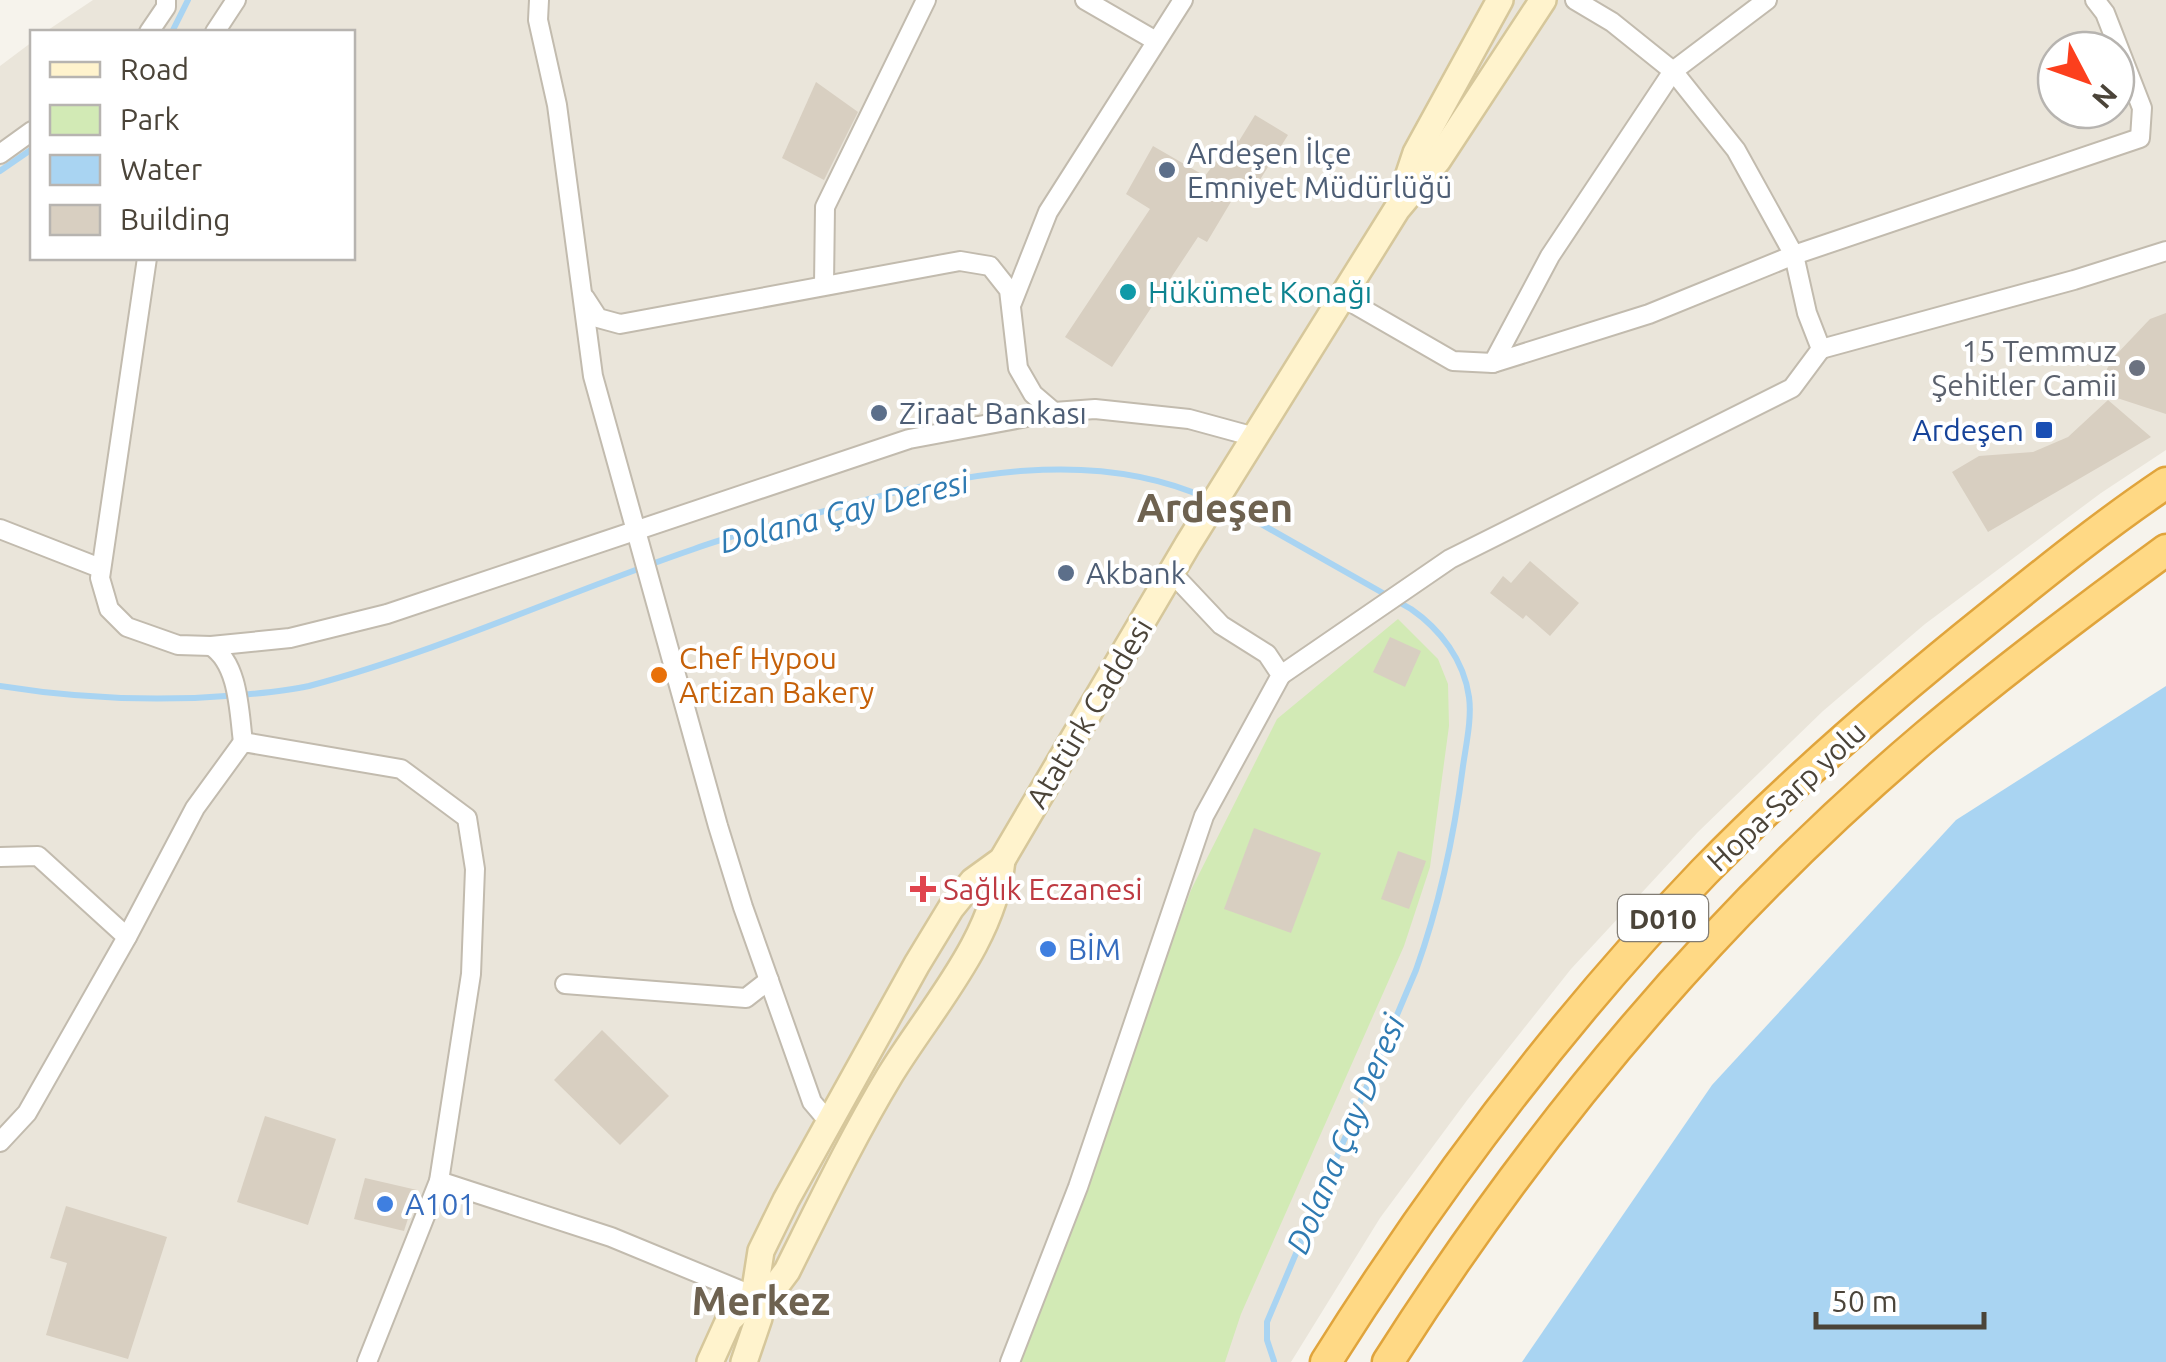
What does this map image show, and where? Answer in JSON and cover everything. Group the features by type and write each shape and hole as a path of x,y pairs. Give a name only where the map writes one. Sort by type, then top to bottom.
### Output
{"highway":[{"name":"Hopa-Sarp yolu","path":"1326,1362 1385,1269 1522,1082 1704,873 1819,761 1945,652 2166,483"},
{"name":"Hopa-Sarp yolu","path":"1388,1362 1551,1127 1744,907 1911,750 2166,550"}],"main road":[{"name":"Atatürk Caddesi","path":"1397,209 1416,153 1500,0"},
{"name":"Atatürk Caddesi","path":"744,1362 759,1318 754,1296 761,1251 951,908 973,881 1002,860 1188,544 1397,209 1438,160 1543,0"},
{"name":"Atatürk Caddesi","path":"710,1362 730,1320 754,1296 774,1287 786,1271 848,1147 982,929 999,889 1002,860"}],"street":[{"path":"150,30 166,7 166,0"},
{"path":"216,30 236,0"},
{"path":"539,0 538,20 557,104 594,376 718,826 816,1108 823,1114 836,1110"},
{"path":"824,285 825,206 926,0"},
{"path":"1085,0 1156,41"},
{"path":"1012,304 1048,212 1183,0"},
{"path":"1575,0 1612,22 1673,71 1736,150 1794,254 1806,313 1822,349"},
{"path":"1493,362 1550,256 1673,71 1767,0"},
{"path":"1342,297 1454,361 1493,362 1649,314 1794,254 2140,138 2142,108 2105,13 2095,0"},
{"path":"0,154 30,133"},
{"path":"1010,1362 1078,1187 1204,816 1281,674 1450,559 1792,388 1822,349 2058,285 2166,251"},
{"path":"147,260 100,568 109,609 127,627 178,645 211,646 290,638 387,614 639,538 908,440 1054,412 1094,409 1189,419 1255,438"},
{"path":"580,290 598,318 620,324 960,261 990,266 1009,290 1018,368 1033,394 1054,412"},
{"path":"0,529 100,568"},
{"path":"1172,573 1221,625 1267,654 1281,674"},
{"path":"0,1142 26,1113 127,937 195,808 243,742 235,685 220,652 211,646"},
{"path":"243,742 401,769 467,818 475,870 471,974 440,1182 367,1362"},
{"path":"0,858 38,856 127,937"},
{"path":"565,984 746,998 769,980"},
{"path":"440,1182 611,1237 754,1296"}],"shaded area":[{"path":"93,0 2166,0 2166,450 2101,493 1925,624 1823,711 1698,832 1571,969 1468,1099 1380,1218 1291,1362 0,1362 0,66 30,44 30,260 355,260 355,30 48,30"}],"green space":[{"path":"1398,619 1438,659 1448,684 1449,726 1430,867 1404,946 1241,1314 1225,1362 1019,1362 1191,890 1277,719"}],"water":[{"path":"2166,686 2166,1362 1522,1362 1712,1085 1956,820"}],"building":[{"path":"816,82 858,112 824,180 782,158"},
{"path":"1255,115 1288,135 1253,191 1241,185 1207,242 1198,237 1112,367 1065,337 1150,209 1126,194 1153,146 1205,176 1234,137 1239,141"},
{"name":"15 Temmuz Şehitler Camii","path":"2166,313 2166,414 2114,397 2101,379 2114,357 2150,319"},
{"path":"2108,400 2151,437 1988,532 1952,472 1979,456 2033,452 2068,437"},
{"path":"1530,561 1579,603 1550,636 1526,615 1523,619 1490,593 1503,576 1511,583"},
{"path":"1390,637 1421,651 1405,687 1373,672"},
{"path":"1254,828 1321,853 1291,933 1224,909"},
{"path":"1398,851 1426,861 1409,909 1381,899"},
{"path":"602,1030 669,1096 620,1145 554,1080"},
{"path":"265,1116 336,1139 308,1225 237,1202"},
{"path":"365,1178 417,1190 404,1231 354,1219"},
{"path":"66,1206 167,1237 128,1359 46,1335 67,1263 50,1258"}],"waterway":[{"name":"Dolana Çay Deresi","path":"173,30 188,0"},
{"name":"Dolana Çay Deresi","path":"0,171 30,150"},
{"name":"Dolana Çay Deresi","path":"0,686 151,699 241,695 309,686 407,656 730,537 884,495 978,476 1025,471 1119,473 1209,499"},
{"name":"Dolana Çay Deresi","path":"1220,505 1254,520 1422,617 1456,658 1470,705 1455,818 1432,920 1416,970 1267,1322 1267,1340 1274,1361"}],"place":[{"name":"Ardeşen İlçe Emniyet Müdürlüğü","path":"1167,170"},
{"name":"Hükümet Konağı","path":"1128,292"},
{"name":"15 Temmuz Şehitler Camii","path":"2137,368"},
{"name":"Ziraat Bankası","path":"879,413"},
{"name":"Ardeşen","path":"2044,430"},
{"name":"Akbank","path":"1066,573"},
{"name":"Chef Hypou Artizan Bakery","path":"659,675"},
{"name":"Sağlık Eczanesi","path":"923,889"},
{"name":"BİM","path":"1048,949"},
{"name":"A101","path":"385,1204"}],"district":[{"name":"Ardeşen","path":"1215,507"},
{"name":"Merkez","path":"761,1300"}]}
